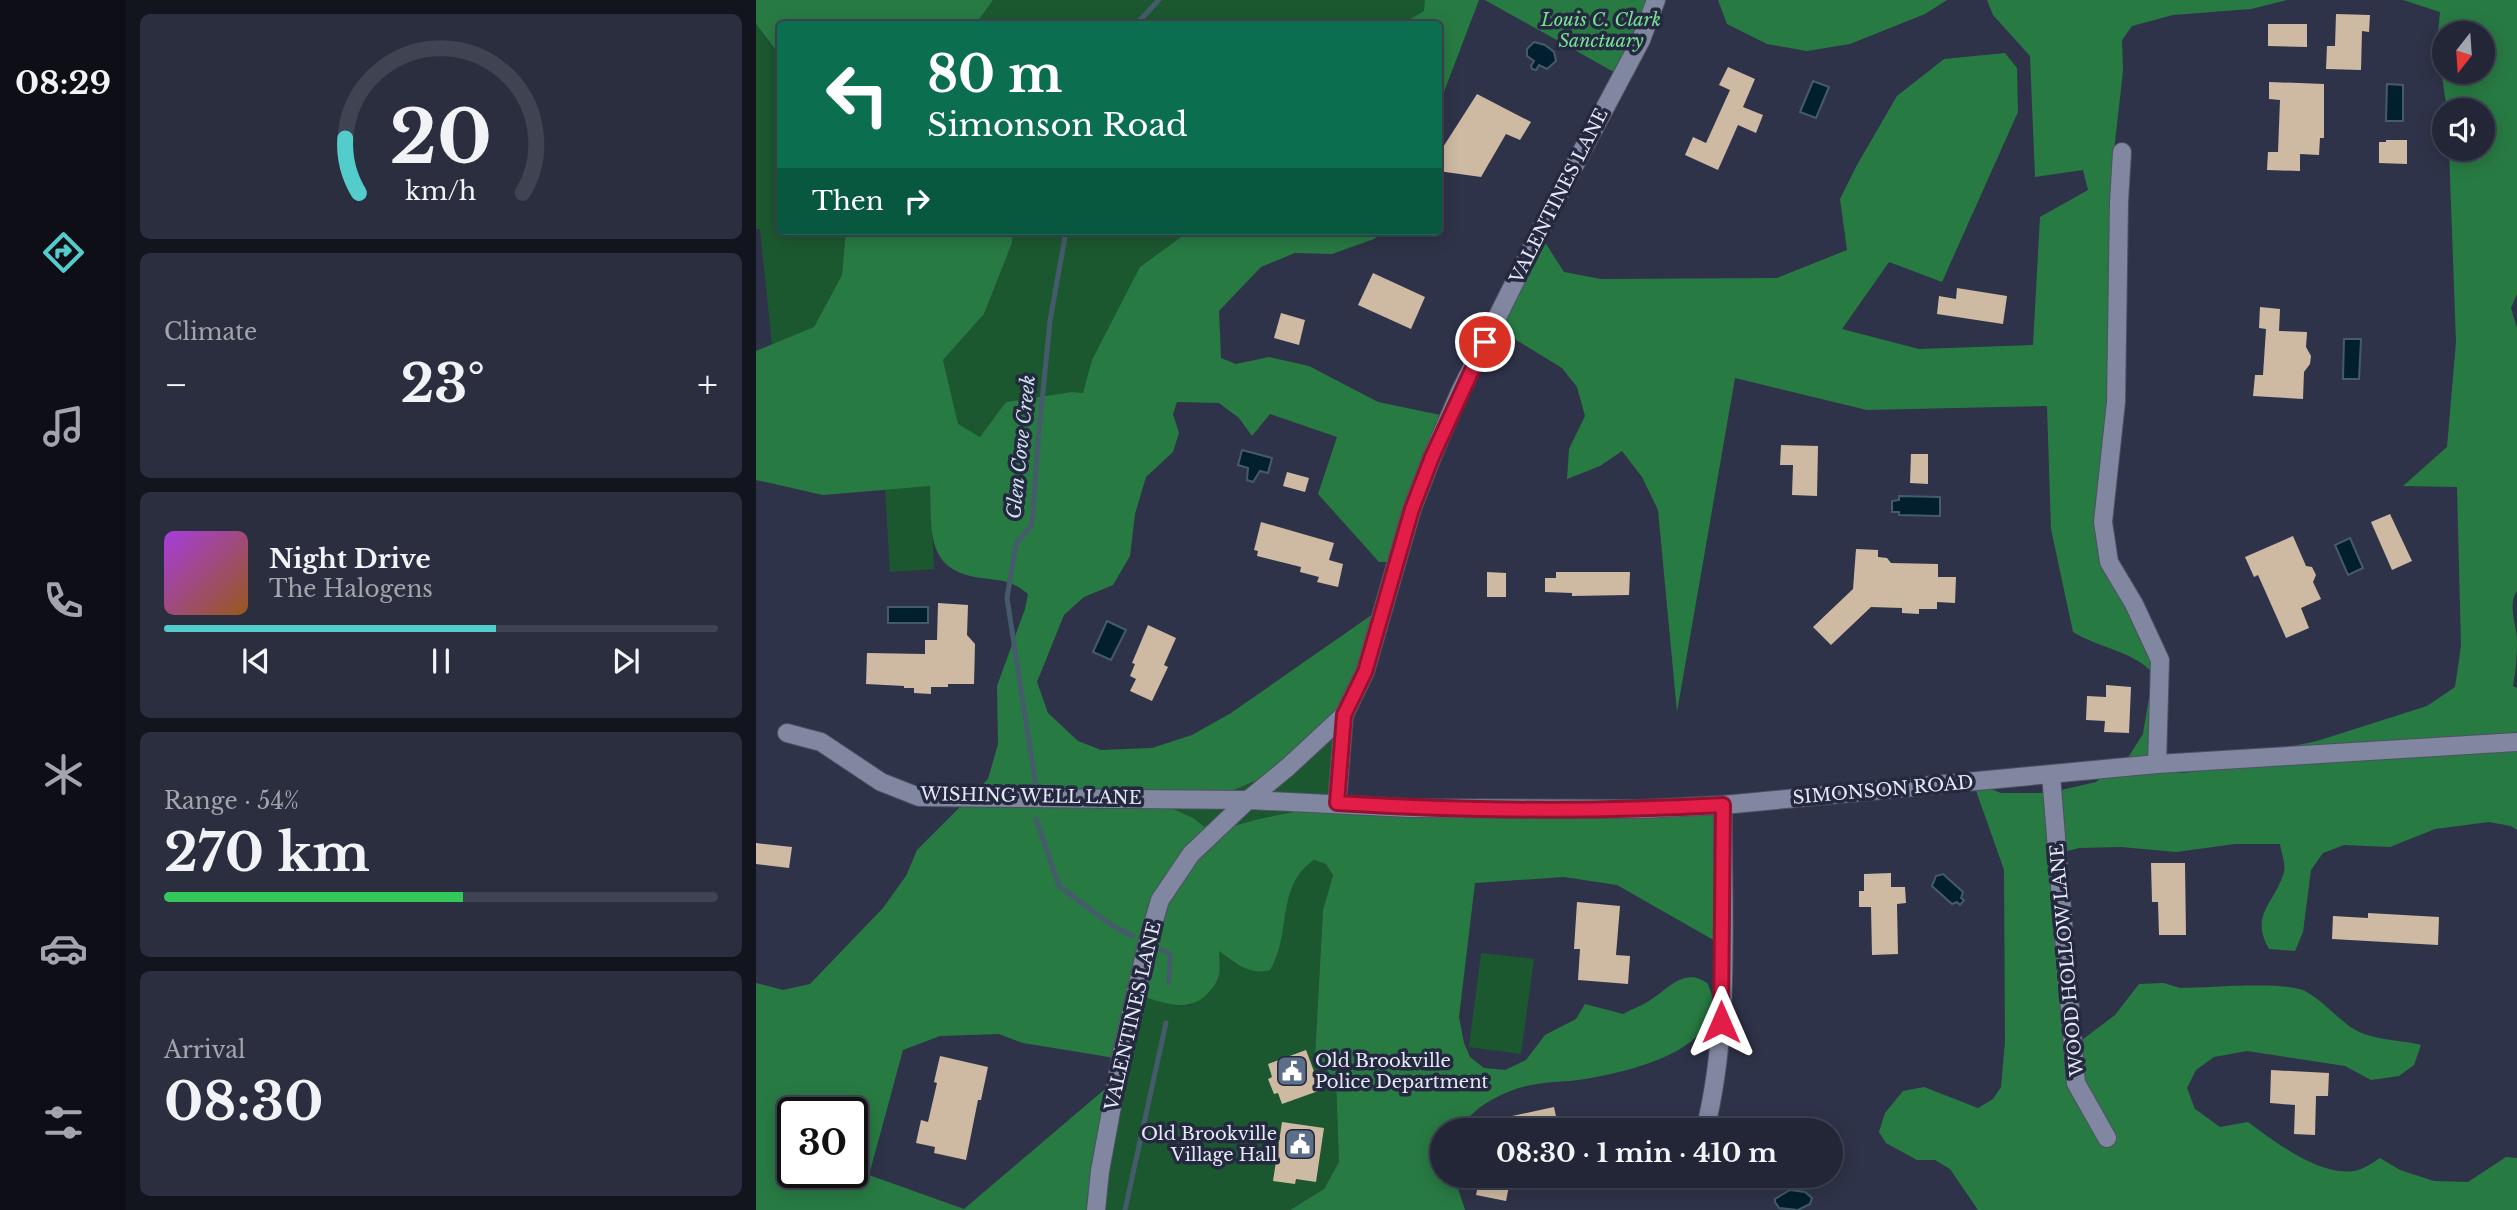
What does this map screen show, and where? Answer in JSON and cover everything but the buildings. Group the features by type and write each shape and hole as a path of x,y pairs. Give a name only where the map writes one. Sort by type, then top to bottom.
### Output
{"street":[{"name":"VALENTINES LANE","path":"1096,1210 1100,1171 1122,1052 1160,900 1191,854 1344,715 1365,672 1412,509 1432,457 1547,217 1641,40 1656,0"},
{"path":"2122,152 2116,402 2103,522 2109,562 2134,604 2160,660 2157,764"},
{"path":"1337,803 1344,715"},
{"name":"WISHING WELL LANE","path":"787,733 821,741 881,782 919,797 1248,800"},
{"name":"SIMONSON ROAD","path":"1248,800 1409,807 1642,809 1723,805 2157,764 2517,742"},
{"name":"WOOD HOLLOW LANE","path":"2051,775 2076,1083 2107,1138"},
{"path":"1708,1118 1715,1090 1721,1043 1723,805"}],"green space":[{"path":"756,0 993,0 978,21 777,21 777,49 756,24"},
{"path":"993,0 1425,0 1425,11 1409,21 978,21"},
{"path":"1425,0 1479,0 1442,97 1442,21 1409,21 1424,11"},
{"name":"Louis C. Clark Sanctuary","path":"1485,0 1656,0 1621,76"},
{"path":"1718,0 1947,0 1925,14 1850,44 1807,51 1767,44 1727,24"},
{"path":"1987,0 2287,0 2251,9 2173,15 2132,26 2122,40 2123,71 2114,151 2112,397 2099,524 2157,659 2161,768 2183,773 2204,770 2225,760 2317,741 2427,706 2455,687 2461,646 2457,487 2403,486 2447,447 2456,342 2449,161 2495,161 2495,98 2445,98 2443,84 2496,84 2496,21 2439,21 2440,12 2403,0 2517,0 2517,294 2511,308 2517,328 2517,591 2513,609 2517,641 2513,686 2517,688 2517,830 2511,826 2489,822 2435,829 2390,847 2344,845 2323,853 2311,870 2303,932 2295,951 2269,949 2262,927 2266,909 2284,872 2280,844 2235,844 2176,852 2121,847 2079,848 2064,852 2074,1046 2115,1015 2139,984 2164,983 2180,988 2280,986 2305,991 2360,1032 2377,1038 2421,1045 2414,1065 2399,1076 2371,1080 2345,1066 2247,1051 2214,1057 2196,1070 2187,1088 2195,1109 2220,1127 2248,1122 2302,1158 2332,1170 2347,1172 2361,1169 2380,1158 2400,1170 2434,1181 2468,1182 2506,1157 2517,1158 2517,1210 1978,1210 1950,1169 1935,1160 1917,1160 1886,1143 1879,1132 1885,1113 1903,1091 1924,1087 1978,1108 1993,1099 2001,1087 2005,1042 2004,870 1973,782 2001,793 2048,793 2096,782 2127,759 2143,734 2153,673 2135,659 2073,632 2051,529 2047,406 1867,410 1735,378 1677,712 1658,510 1642,477 1622,451 1600,466 1567,479 1569,449 1585,416 1577,387 1562,368 1493,326 1539,233 1564,272 1601,279 1777,278 1847,250 1840,199 1897,96 1944,59 2005,53 2017,68 2018,112 1942,282 1889,262 1842,329 1919,349 2033,345 2040,217 2088,190 2083,170 2035,177 2030,56 1993,15"},
{"path":"756,24 773,48 777,49 777,235 846,235 842,275 814,327 772,345 760,229 756,229"},
{"path":"846,235 1013,235 1012,243 984,314 943,360 958,424 980,437 1006,402 1072,392 1083,393 1092,360 1140,267 1184,235 1380,235 1332,254 1295,253 1261,267 1219,311 1221,358 1236,364 1269,357 1309,366 1378,402 1450,417 1398,562 1379,562 1318,494 1337,437 1270,414 1252,436 1239,418 1219,403 1177,402 1173,414 1179,433 1173,452 1146,477 1135,514 1130,556 1113,585 1084,597 1064,615 1037,682 1048,713 1078,741 1101,750 1152,748 1192,735 1231,713 1386,605 1344,715 1288,767 1234,790 1140,794 1193,818 1211,832 1337,803 1723,805 1717,942 1617,885 1564,877 1475,883 1459,1017 1470,1057 1484,1068 1505,1070 1526,1060 1545,1035 1576,1019 1585,1004 1623,1014 1649,1001 1677,981 1691,977 1708,984 1713,1000 1708,1022 1698,1036 1665,1057 1626,1070 1512,1090 1491,1100 1470,1118 1430,1118 1430,1188 1458,1188 1465,1210 1290,1210 1324,1189 1339,1162 1336,1080 1315,1057 1323,910 1333,875 1326,864 1314,860 1294,883 1277,957 1270,970 1249,970 1219,951 1217,980 1211,990 1197,1001 1180,1005 1136,994 1121,1059 1023,1043 999,1034 940,1036 903,1050 869,1175 964,1209 1118,1078 1096,1210 756,1210 756,983 783,990 810,984 883,908 906,876 917,850 988,779 998,744 997,686 1028,594 1006,582 963,574 941,558 932,533 930,486 823,495 756,480 756,351 814,327 842,275"},
{"path":"1013,235 1184,235 1140,267 1083,393 1072,392 1006,402 980,437 958,425 943,360 984,314 1012,243"},
{"path":"930,486 934,569 890,572 885,488"},
{"path":"1344,715 1337,803 1211,832 1139,793 1235,790 1288,767"},
{"path":"1314,860 1326,864 1333,874 1323,910 1315,1057 1336,1080 1339,1162 1324,1189 1290,1210 1096,1210 1136,994 1190,1006 1220,967 1218,950 1235,963 1276,960 1282,919 1290,891 1296,879"},
{"path":"1481,953 1534,959 1521,1054 1469,1047"}],"water":[{"path":"1534,42 1545,45 1554,52 1556,61 1547,69 1539,65 1536,70 1532,69 1534,61 1527,56 1527,49"},
{"path":"1813,81 1829,87 1816,118 1800,112"},
{"path":"2387,84 2403,85 2403,121 2386,121"},
{"path":"2344,339 2361,339 2359,379 2343,379"},
{"path":"1242,450 1272,458 1268,473 1260,471 1253,482 1247,480 1248,468 1238,465"},
{"path":"1899,496 1940,497 1940,516 1899,515 1899,512 1892,512 1892,501 1899,500"},
{"path":"2350,538 2363,568 2348,575 2335,545"},
{"path":"888,607 928,607 928,623 888,623"},
{"path":"1107,621 1126,630 1111,660 1093,652"},
{"path":"1943,874 1963,892 1961,898 1964,900 1960,905 1957,902 1952,904 1932,886 1936,876"},
{"path":"1790,1190 1805,1192 1812,1198 1810,1204 1798,1210 1779,1208 1775,1199"}],"waterway":[{"name":"Glen Cove Creek","path":"1139,21 1159,0"},
{"name":"Glen Cove Creek","path":"1036,787 1007,598 1016,544 1032,525 1050,321 1065,235"},
{"name":"Glen Cove Creek","path":"1036,819 1059,886 1113,926 1133,936"},
{"name":"Glen Cove Creek","path":"1162,950 1170,954 1169,982"},
{"name":"Glen Cove Creek","path":"1125,1210 1166,1023"}],"place":[{"name":"Old Brookville Police Department","path":"1292,1071"},
{"name":"Old Brookville Village Hall","path":"1300,1144"}],"route":[{"path":"1485,342 1432,457 1412,509 1365,672 1344,715 1337,803 1537,809 1642,809 1723,805 1721,1022"}]}
